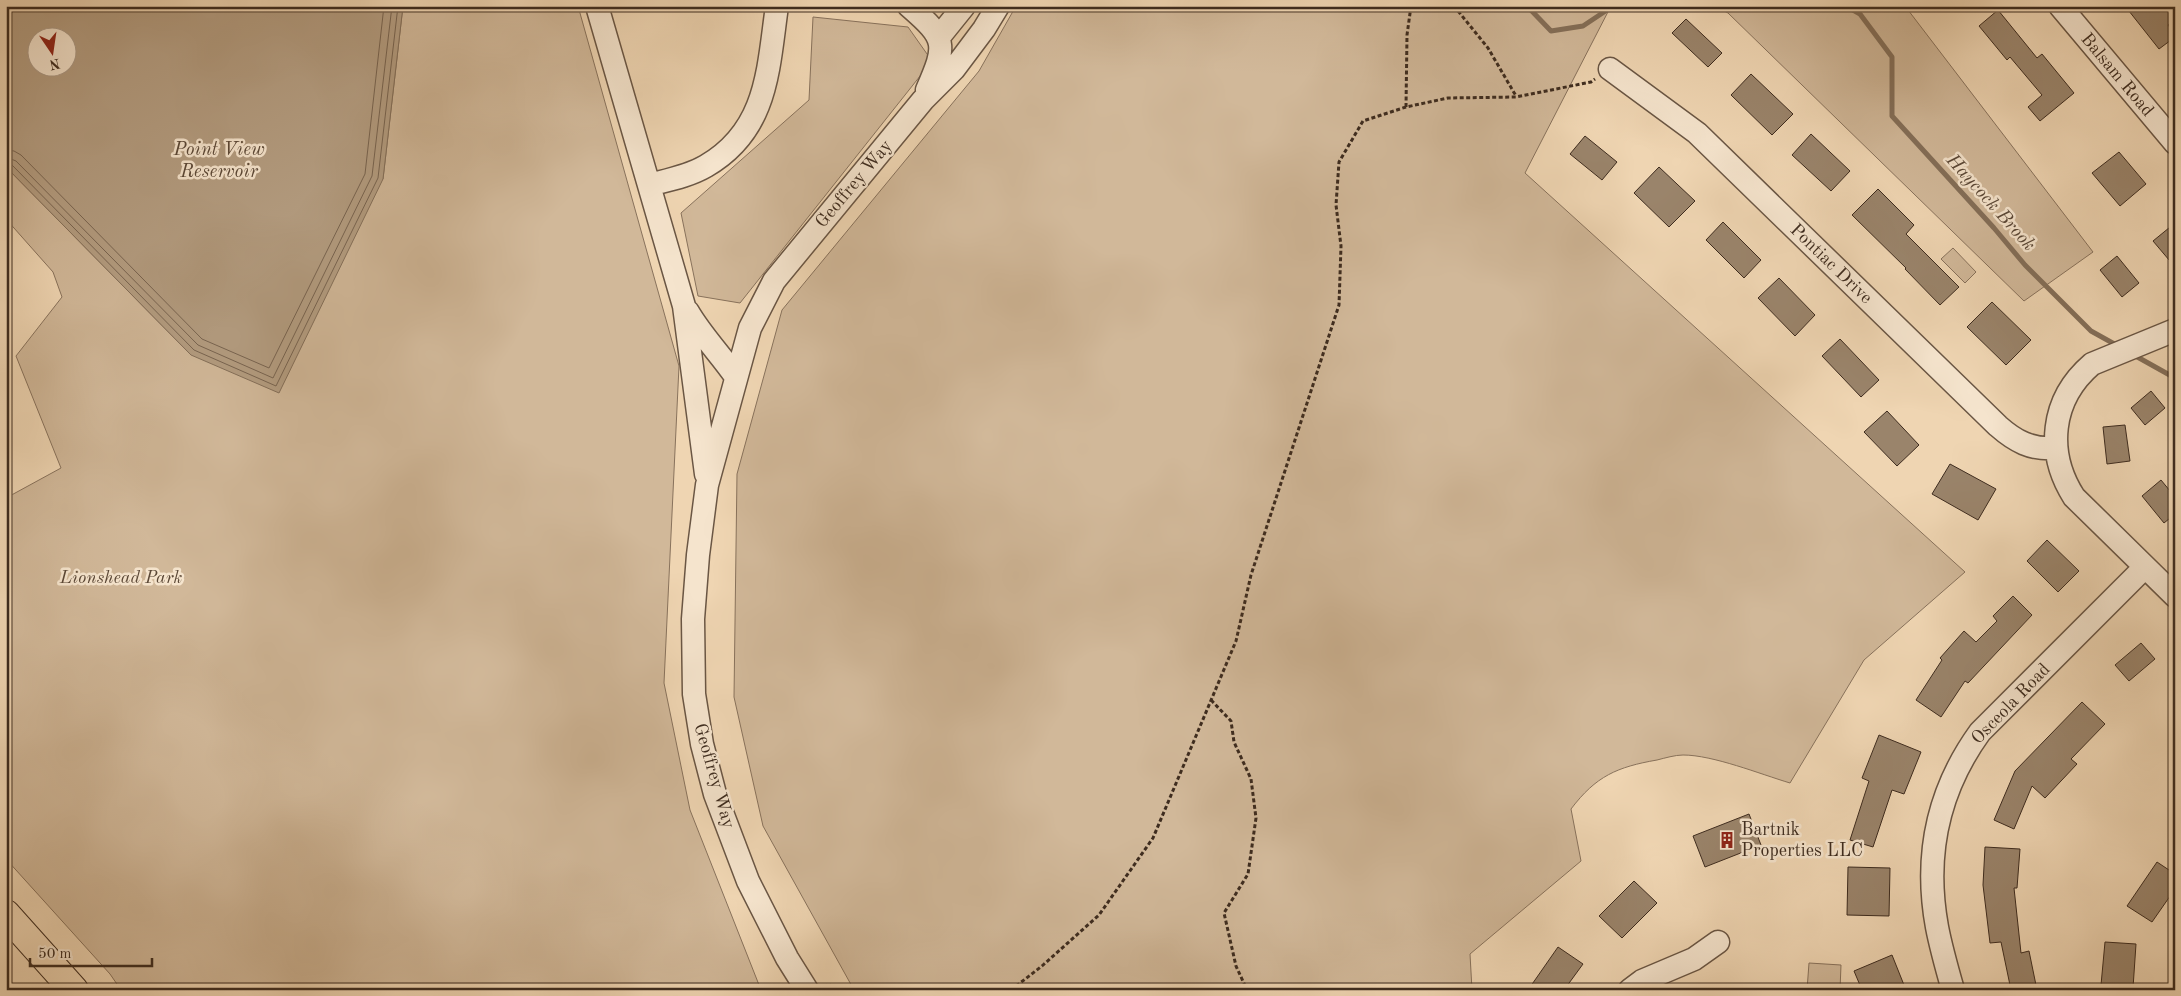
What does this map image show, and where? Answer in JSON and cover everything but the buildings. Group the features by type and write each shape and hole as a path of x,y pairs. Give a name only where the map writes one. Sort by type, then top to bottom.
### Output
{"main road":[{"path":"6,914 74,990"}],"street":[{"name":"Geoffrey Way","path":"597,6 684,306 707,485"},
{"path":"649,186 687,175 706,166 736,142 749,127 758,110 764,92 777,6"},
{"path":"909,6 931,25 939,36"},
{"path":"923,100 938,66 939,36 964,6"},
{"name":"Geoffrey Way","path":"807,990 787,958 748,881 716,794 702,744 694,694 693,619 698,555 707,485 750,328 774,282 923,100 954,69 984,29 998,6"},
{"name":"Balsam Road","path":"2060,6 2175,143"},
{"name":"Pontiac Drive","path":"1610,69 1697,133 2012,438 2028,446 2055,448"},
{"name":"Geoffrey Way","path":"684,306 701,334 719,353 736,378"},
{"path":"2160,581 2074,498 2062,475 2055,448 2058,420 2071,388 2092,364 2175,330"},
{"name":"Osceola Road","path":"1953,990 1937,928 1933,896 1933,865 1936,835 1942,806 1952,779 1965,754 1980,732 2160,581"},
{"path":"1630,990 1642,981 1694,959 1718,942"}],"path":[{"path":"1406,107 1406,35 1411,6"},
{"path":"1454,6 1488,48 1516,96"},
{"path":"1011,990 1042,966 1099,915 1153,838 1236,641 1251,575 1339,305 1341,246 1336,205 1339,162 1363,121 1406,107 1448,98 1516,96 1591,82 1610,69"},
{"path":"1211,700 1231,722 1234,742 1251,779 1256,818 1248,874 1224,913 1236,966 1247,990"},
{"path":"816,990 828,985 858,990"}],"green space":[{"name":"Lionshead Park","path":"403,6 578,6 679,366 664,683 690,810 761,990 121,990 110,974 6,859 6,498 61,468 16,356 62,297 53,272 6,219 6,167 191,355 383,179"},
{"path":"1016,6 1611,6 1525,173 1965,572 1864,660 1790,783 1722,761 1683,755 1630,766 1608,775 1589,788 1571,809 1581,861 1470,954 1472,990 854,990 763,826 734,697 737,474 782,310 979,71"},
{"path":"1715,6 1905,6 2093,252 2024,301 1728,13"},
{"path":"813,17 908,27 932,61 740,303 698,296 681,213 809,100"},
{"path":"1953,248 1976,272 1965,283 1941,259"},
{"path":"1809,963 1841,965 1840,990 1807,990"}],"water":[{"name":"Point View Reservoir","path":"6,6 403,6 383,179 279,393 191,355 6,167"}],"waterway":[{"name":"Haycock Brook","path":"1527,6 1551,31 1583,26 1613,6"},
{"name":"Haycock Brook","path":"1846,6 1860,14 1892,57 1892,116 1994,228 2025,265 2091,331 2118,346"},
{"name":"Haycock Brook","path":"2132,354 2175,378"}],"place":[{"name":"Bartnik Properties LLC","path":"1727,840"}]}
